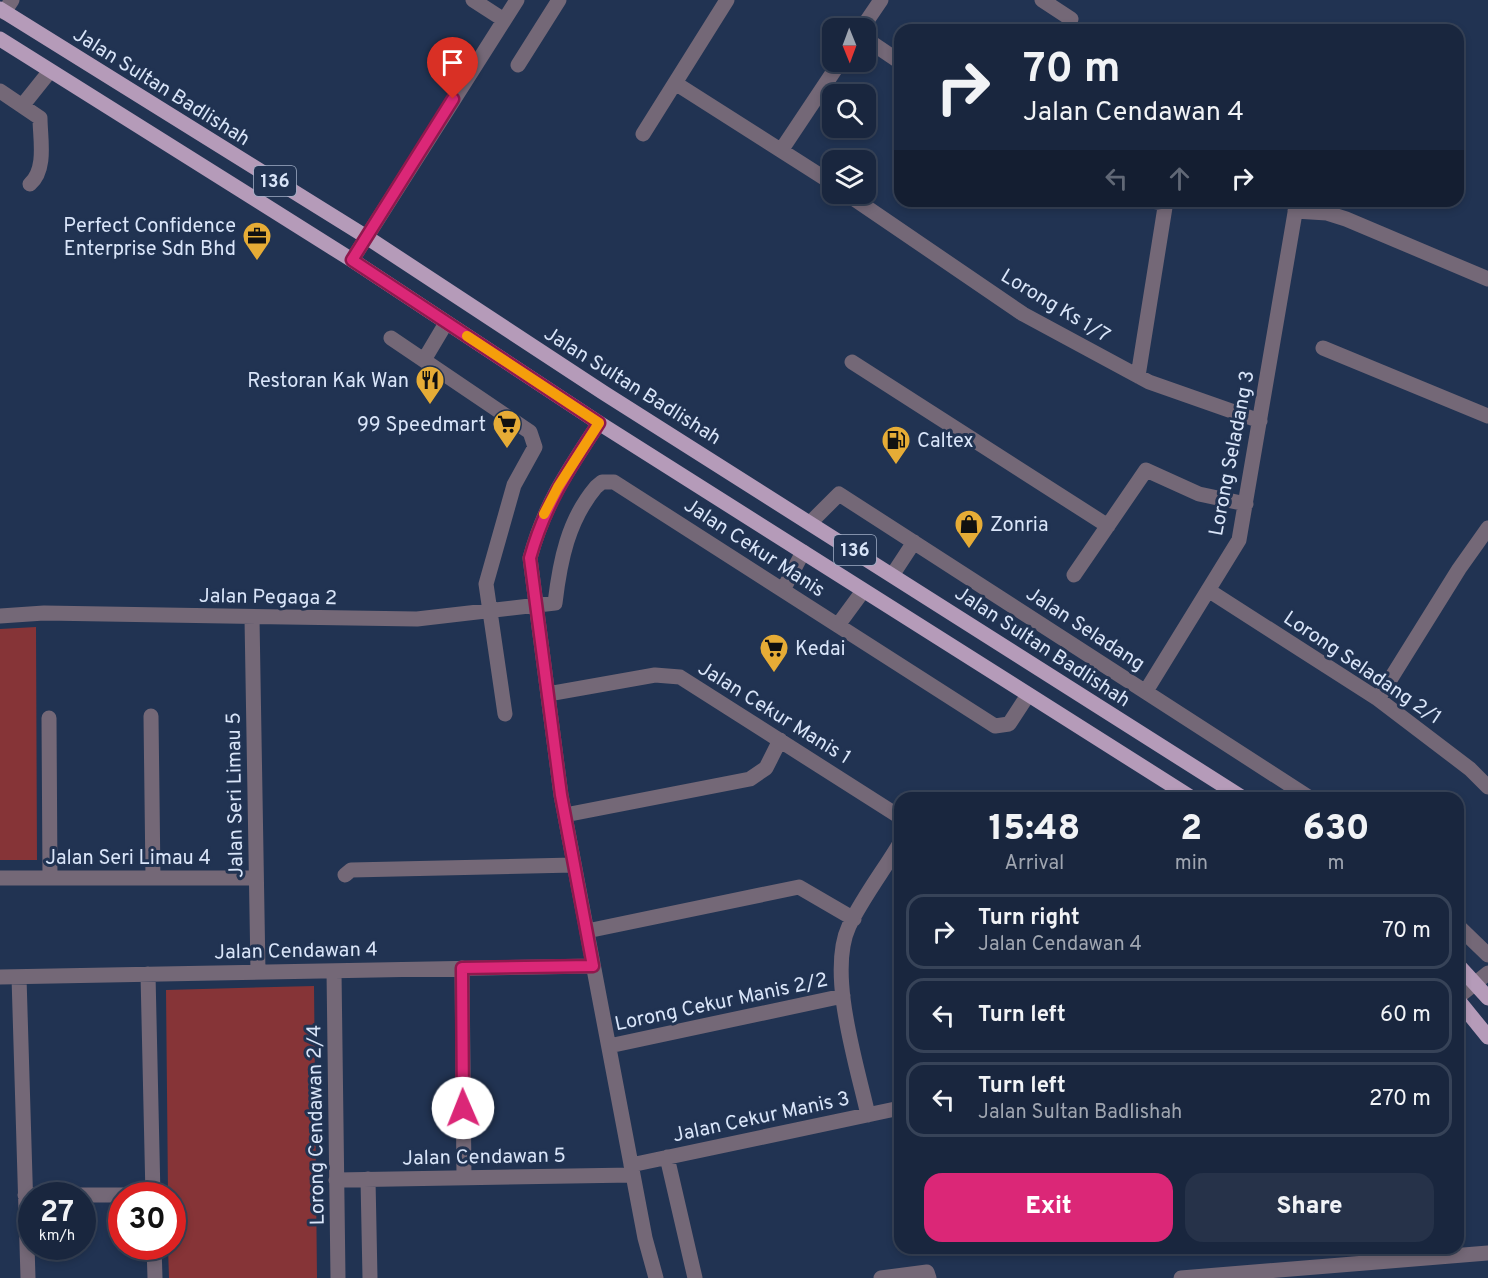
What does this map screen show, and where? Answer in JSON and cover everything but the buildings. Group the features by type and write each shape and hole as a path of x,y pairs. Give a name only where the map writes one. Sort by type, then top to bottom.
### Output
{"main road":[{"name":"Jalan Sultan Badlishah","path":"5,7 365,236 604,393 811,522 1234,792"},
{"name":"136","path":"0,39 352,260 599,423 1182,792"},
{"path":"1464,968 1482,978 1488,998"},
{"path":"1464,1006 1488,1036"}],"street":[{"path":"473,0 504,20"},
{"path":"352,260 365,236 517,0"},
{"path":"643,134 726,0"},
{"path":"869,18 881,0"},
{"path":"1042,0 1071,19"},
{"path":"518,65 557,1"},
{"path":"876,46 894,58"},
{"path":"22,106 50,71"},
{"path":"782,149 833,72"},
{"path":"675,83 822,176"},
{"path":"0,91 40,118 41,159 38,178 30,184"},
{"name":"Lorong Ks 1/7","path":"862,204 1023,314 1138,376 1260,421"},
{"path":"1138,376 1160,207"},
{"name":"Lorong Seladang 3","path":"1146,691 1239,540 1296,207"},
{"path":"1300,207 1346,219 1488,279"},
{"path":"424,360 446,323"},
{"path":"392,338 530,432 535,447 514,484 486,584 506,714"},
{"path":"1323,348 1488,416"},
{"path":"852,362 1108,526"},
{"path":"599,423 558,487 540,521 530,558 534,604 565,815 632,1170 656,1278"},
{"path":"1074,575 1146,470 1199,494 1246,504"},
{"name":"Jalan Cekur Manis","path":"555,603 558,576 571,526 586,498 602,482 614,482 999,726 1009,724 1028,695"},
{"name":"Jalan Seladang","path":"811,522 839,494 1301,792"},
{"path":"1378,699 1459,569 1488,528"},
{"path":"893,574 914,542"},
{"path":"783,590 802,552"},
{"name":"Lorong Seladang 2/1","path":"1208,590 1378,699 1470,768 1488,787"},
{"path":"838,625 863,591"},
{"name":"Jalan Pegaga 2","path":"0,616 44,613 417,619 555,603"},
{"name":"Jalan Seri Limau 5","path":"252,618 258,972"},
{"name":"Jalan Cekur Manis 1","path":"548,694 670,674 680,677 894,813"},
{"path":"151,716 153,878"},
{"path":"50,718 50,878"},
{"path":"565,815 750,779 766,768 780,740"},
{"path":"868,1115 843,996 841,954 854,919 894,853"},
{"path":"345,875 351,870 574,865"},
{"name":"Jalan Seri Limau 4","path":"0,878 256,878"},
{"path":"587,931 799,887 854,919"},
{"path":"1464,932 1488,955"},
{"name":"Jalan Cendawan 4","path":"0,977 593,966"},
{"path":"462,968 464,1178"},
{"name":"Lorong Cendawan 2/4","path":"334,971 338,1278"},
{"path":"148,974 153,1182"},
{"path":"19,977 25,1182"},
{"path":"1464,994 1482,978"},
{"name":"Lorong Cekur Manis 2/2","path":"609,1047 843,996"},
{"name":"Jalan Cekur Manis 3","path":"632,1170 668,1157 894,1109"},
{"path":"668,1157 695,1278"},
{"name":"Jalan Cendawan 5","path":"336,1180 464,1178 632,1170"},
{"path":"368,1179 370,1278"},
{"path":"1181,1278 1488,1253"},
{"path":"27,1260 28,1278"},
{"path":"154,1260 155,1278"},
{"path":"881,1278 927,1272 929,1278"}],"shaded area":[{"path":"36,627 37,860 0,860 0,629"},
{"path":"314,986 317,1278 169,1278 168,1260 186,1260 186,1182 168,1182 166,990"}],"slow traffic":[{"path":"467,336 599,423 558,487 544,514"}],"place":[{"name":"Perfect Confidence Enterprise Sdn Bhd","path":"257,262"},
{"name":"Restoran Kak Wan","path":"430,406"},
{"name":"99 Speedmart","path":"507,450"},
{"name":"Caltex","path":"896,466"},
{"name":"Zonria","path":"969,550"},
{"name":"Kedai","path":"774,674"}],"route":[{"path":"453,99 352,260 599,423 558,487 540,521 530,558 534,604 561,795 593,966 462,968 463,1108"}]}
